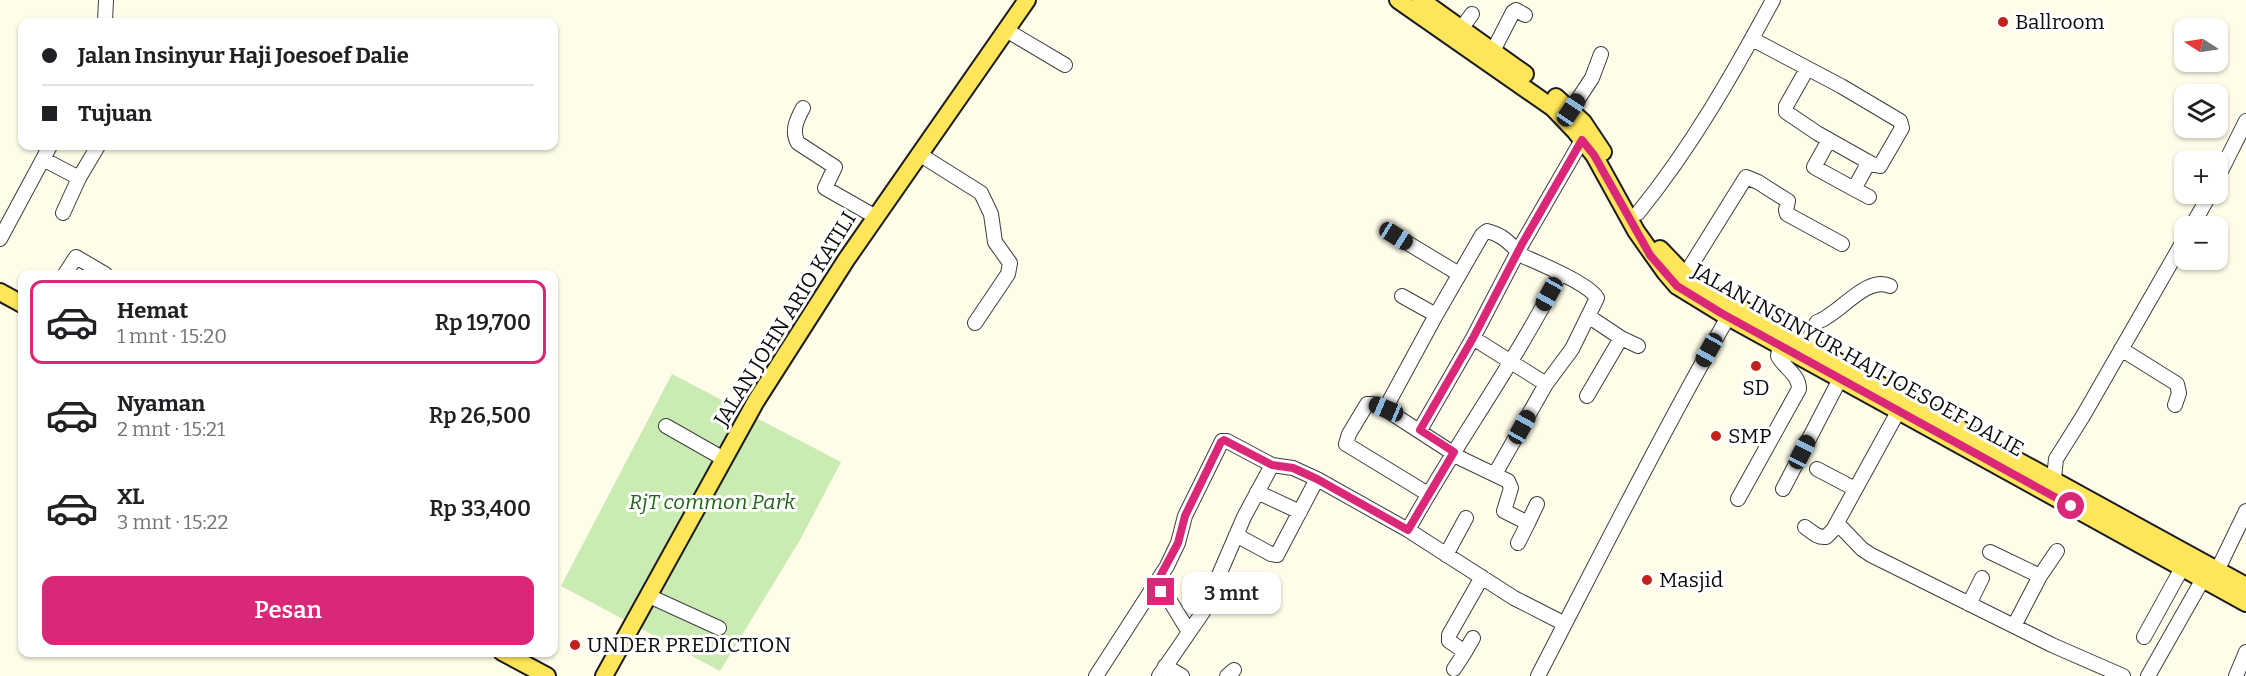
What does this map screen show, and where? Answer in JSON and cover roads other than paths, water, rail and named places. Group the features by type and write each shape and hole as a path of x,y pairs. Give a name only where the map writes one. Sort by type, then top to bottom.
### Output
{"main road":[{"name":"JALAN JOHN ARIO KATILI","path":"604,676 756,401 876,217 1027,0"},
{"name":"JALAN INSINYUR HAJI JOESOEF DALIE","path":"1398,0 1553,108 1594,155 1641,239 1677,286 1806,345 2053,489 2182,568 2246,586"},
{"name":"JALAN INSINYUR HAJI JOESOEF DALIE","path":"1421,0 1571,110 1592,133 1661,250 1684,275 1732,311 1780,345 1840,379 2053,489 2210,575 2246,603"},
{"path":"0,292 18,302"},
{"path":"511,657 547,676"}],"street":[{"path":"105,18 106,0"},
{"path":"1638,213 1667,178 1730,78 1773,0"},
{"path":"1492,51 1513,12 1516,10 1525,15"},
{"path":"1461,28 1472,14"},
{"path":"1006,30 1065,65"},
{"path":"1752,39 1807,69 1901,123 1902,128 1880,166 1829,140 1791,116 1785,109 1807,69"},
{"path":"1571,110 1592,78 1601,54"},
{"path":"803,108 795,123 795,138 798,143 835,167 825,188 876,217"},
{"path":"2228,157 2246,121"},
{"path":"1420,430 1582,140"},
{"path":"1814,167 1829,140"},
{"path":"0,239 48,150"},
{"path":"63,213 79,178 96,150"},
{"path":"919,154 981,193 991,214 995,242 1010,263 1008,274 975,323"},
{"path":"43,159 79,178"},
{"path":"1801,160 1869,197"},
{"path":"1854,189 1869,162"},
{"path":"1684,275 1746,177 1766,186 1789,202 1786,210 1791,217 1842,244"},
{"path":"1386,409 1482,235 1487,231 1520,248 1597,296 1572,349 1546,384 1495,474"},
{"path":"1396,236 1459,274"},
{"path":"68,270 76,257 98,270"},
{"path":"2053,489 2056,459 2174,257"},
{"path":"1408,530 1510,362 1560,274"},
{"path":"1806,345 1817,322 1831,316 1849,300 1876,284 1884,283 1890,286"},
{"path":"1402,296 1436,315"},
{"path":"1538,676 1604,544 1732,311"},
{"path":"1588,316 1621,338 1638,346"},
{"path":"1473,338 1546,384"},
{"path":"1587,396 1621,338"},
{"path":"1738,499 1799,389 1799,383 1778,356 1780,345"},
{"path":"2121,349 2176,384 2179,393 2175,405"},
{"path":"1783,489 1840,379"},
{"path":"1428,494 1346,444 1365,406 1373,404 1386,409 1476,466 1503,478 1510,485 1510,494 1503,508 1505,513 1528,523"},
{"path":"1805,527 1818,536 1826,537 1838,524 1899,410"},
{"path":"666,426 724,459"},
{"path":"1096,676 1155,586 1178,543 1185,516 1222,441 1227,441 1272,465 1293,468 1317,479 1408,530 1535,610 1565,624"},
{"path":"1182,676 1162,671 1203,612 1236,535 1272,465"},
{"path":"1817,469 1855,489"},
{"path":"1236,535 1270,554 1277,555 1317,479"},
{"path":"1257,492 1300,512"},
{"path":"1518,543 1537,504"},
{"path":"2148,676 2246,511"},
{"path":"1446,555 1466,519"},
{"path":"1838,524 1862,549 2014,626 2123,676"},
{"path":"2014,626 2040,576 2057,550"},
{"path":"1990,552 2040,576"},
{"path":"2144,637 2182,568"},
{"path":"1465,652 1449,639 1482,578"},
{"path":"1969,604 1983,578"},
{"path":"1155,586 1170,601 1189,632"},
{"path":"649,596 719,628"},
{"path":"1454,669 1473,638"},
{"path":"2236,676 2246,652"}],"place":[{"name":"Ballroom","path":"2003,22"},
{"name":"SD","path":"1756,366"},
{"name":"SMP","path":"1716,436"},
{"name":"Masjid","path":"1647,580"},
{"name":"UNDER PREDICTION","path":"575,645"}],"park label":[{"name":"RjT common Park","path":"712,502"}]}
